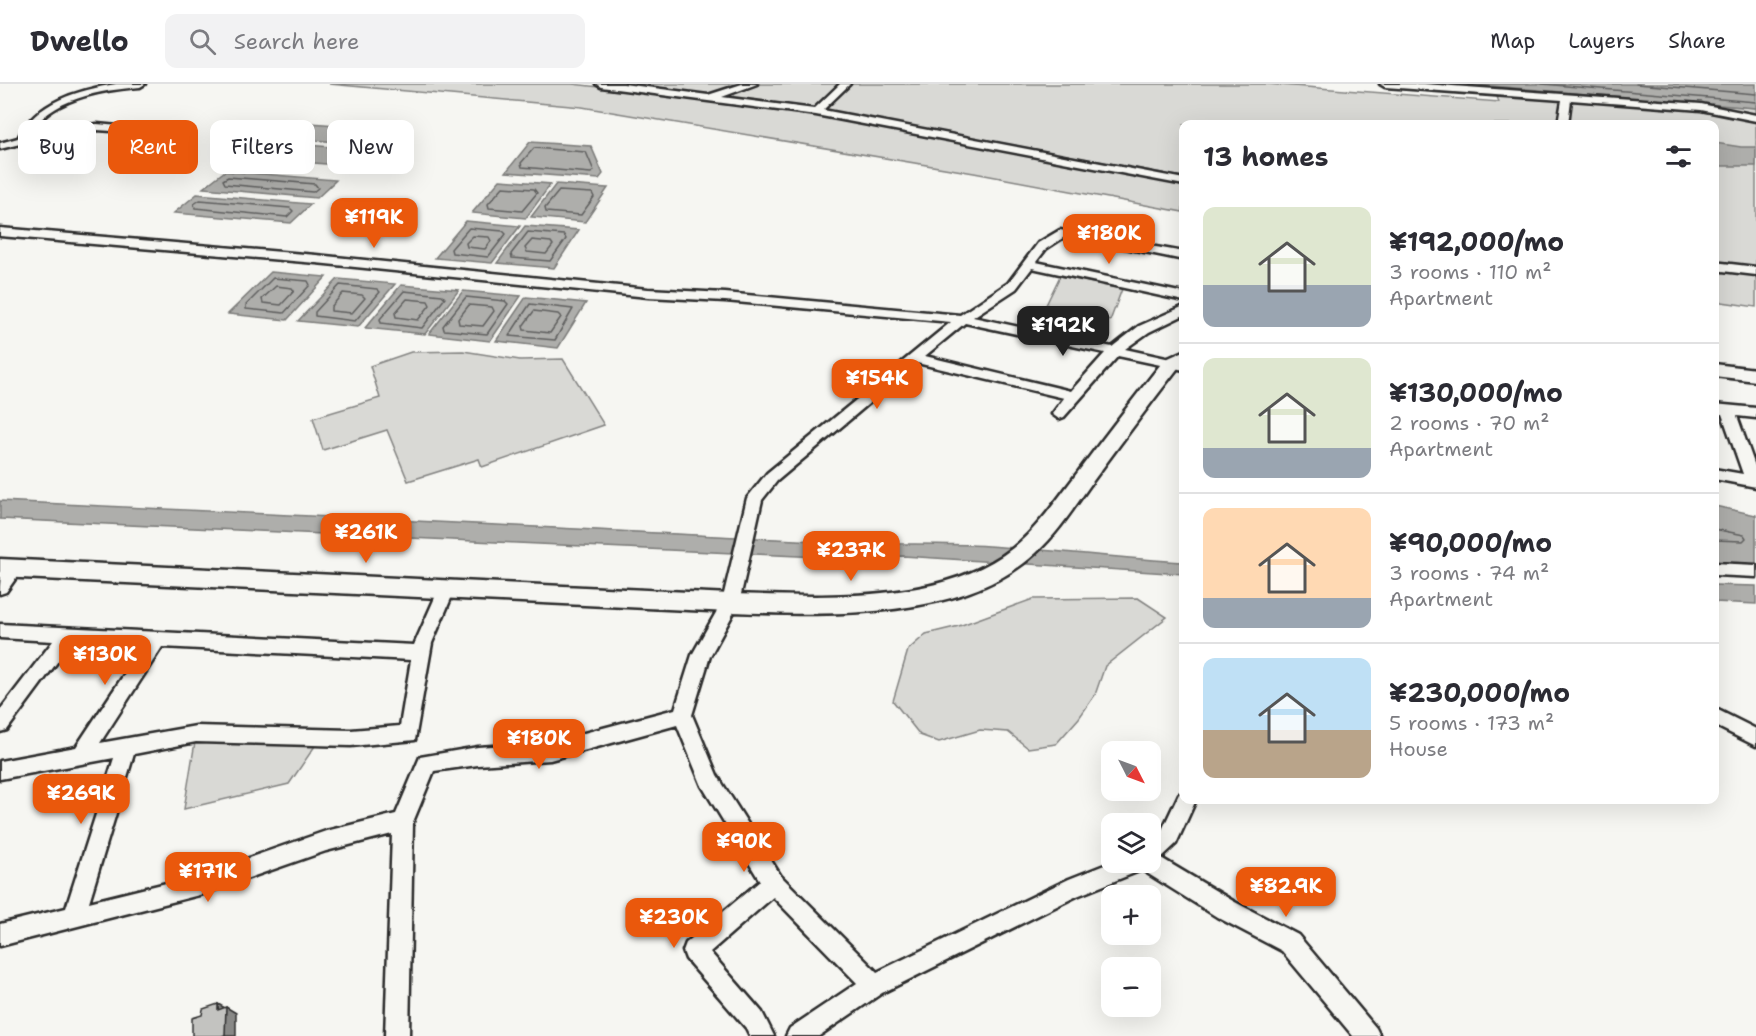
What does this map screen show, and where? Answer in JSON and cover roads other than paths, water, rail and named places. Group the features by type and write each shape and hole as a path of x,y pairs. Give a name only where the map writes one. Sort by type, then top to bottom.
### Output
{"street":[{"path":"34,120 74,96 101,88 140,84"},
{"path":"601,84 816,112 1179,181"},
{"path":"708,98 752,84"},
{"path":"816,112 845,84"},
{"path":"1385,84 1701,107 1756,118"},
{"path":"1564,120 1567,97"},
{"path":"0,146 18,141"},
{"path":"0,232 316,259 648,293 725,297 962,319 1113,351 1179,362 1050,524 1017,556 975,580 905,600 818,605 730,603 8,568 0,587"},
{"path":"874,985 832,940 773,883 709,780 683,716 701,655 730,603 755,498 772,477 914,358 962,319 1012,286 1042,246 1064,232 1179,255"},
{"path":"1029,264 1179,296"},
{"path":"1719,267 1756,272"},
{"path":"1059,414 1113,351 1155,320 1179,312"},
{"path":"914,358 1074,396"},
{"path":"1719,371 1756,375"},
{"path":"1721,409 1756,413"},
{"path":"1721,409 1754,482"},
{"path":"1719,475 1754,482"},
{"path":"1719,569 1756,571"},
{"path":"0,770 196,734 351,738 408,734 421,653 433,616 447,589"},
{"path":"0,631 421,653"},
{"path":"0,724 68,634"},
{"path":"83,753 157,639"},
{"path":"398,1036 403,822 427,763 478,756 550,751 683,716"},
{"path":"1719,719 1756,738"},
{"path":"74,916 127,746"},
{"path":"1161,845 1169,837 1184,804"},
{"path":"0,935 203,884 326,841 403,822"},
{"path":"1161,870 1225,909 1290,943 1368,1036"},
{"path":"801,1035 874,985 1069,889 1109,873"},
{"path":"762,1036 754,1020 694,951 773,883"}],"water":[{"path":"1467,84 1756,84 1756,108"},
{"path":"315,123 327,124 327,141 315,140"},
{"path":"530,142 591,146 603,174 599,179 506,172"},
{"path":"1719,144 1756,147 1756,166 1719,166"},
{"path":"315,146 327,147 327,164 315,163"},
{"path":"221,174 262,174 336,180 317,198 203,188"},
{"path":"500,180 551,184 526,218 472,213"},
{"path":"556,184 608,188 585,222 531,217"},
{"path":"197,194 311,204 291,223 174,213"},
{"path":"466,221 520,226 492,263 435,258"},
{"path":"525,226 579,230 554,268 497,263"},
{"path":"271,272 326,277 287,320 228,314"},
{"path":"338,279 395,284 358,327 298,321"},
{"path":"401,285 459,290 425,334 365,328"},
{"path":"463,291 521,296 490,341 429,334"},
{"path":"526,297 586,303 558,348 496,341"},
{"path":"0,501 857,543 988,546 1179,562 1179,574 903,556 862,559 0,519"},
{"path":"1719,507 1756,515 1756,564 1719,562"},
{"path":"1719,585 1756,586 1756,604 1719,602"}]}
